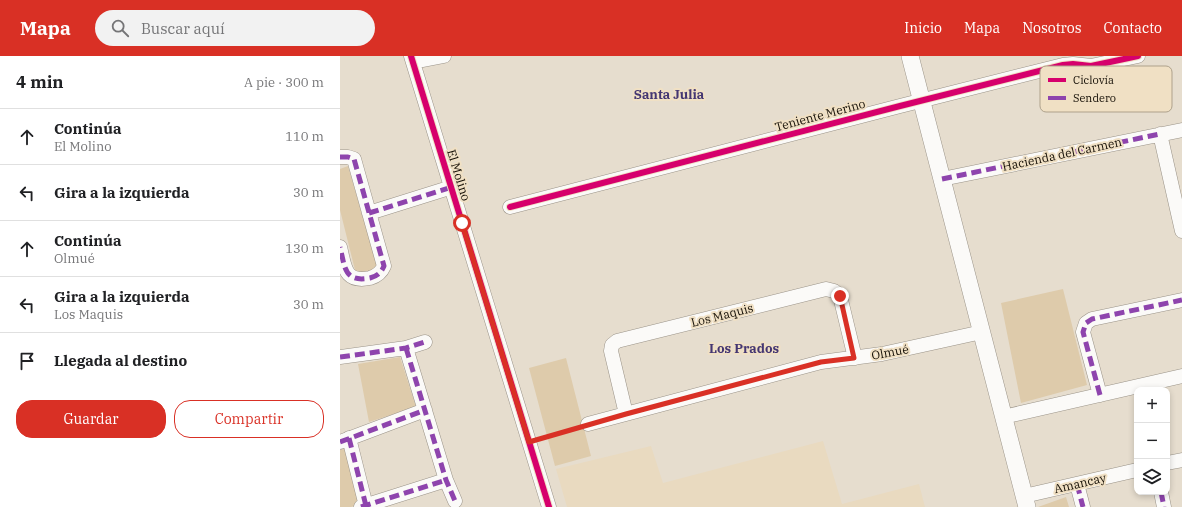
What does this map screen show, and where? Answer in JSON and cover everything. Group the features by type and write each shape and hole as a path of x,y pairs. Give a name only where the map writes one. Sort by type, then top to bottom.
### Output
{"main road":[{"path":"910,56 1025,502"}],"street":[{"path":"412,59 444,56"},
{"name":"Teniente Merino","path":"1046,66 1068,60 1091,66 1138,56"},
{"name":"El Molino","path":"412,59 549,507"},
{"name":"Teniente Merino","path":"510,207 922,100 1040,68"},
{"name":"Hacienda del Carmen","path":"942,179 1182,130"},
{"path":"1160,134 1182,231"},
{"path":"340,157 348,157 354,160 384,266 382,272 375,276 359,280 352,278 347,272 340,247"},
{"path":"369,213 452,188"},
{"name":"Los Maquis","path":"626,414 611,351 612,345 617,340 826,289 834,291 840,296 854,358"},
{"path":"1100,394 1083,332 1086,323 1092,319 1182,300"},
{"name":"Olmué","path":"588,424 821,362 896,352 982,332"},
{"path":"340,357 406,348 425,342"},
{"path":"406,348 446,480 455,501"},
{"path":"1002,417 1182,376"},
{"path":"425,410 345,440 363,506 446,480"},
{"path":"1170,462 1182,460"},
{"name":"Amancay","path":"1025,502 1077,484 1134,471"},
{"path":"1077,484 1083,507"},
{"path":"1162,495 1164,507"}],"path":[{"path":"529,442 588,424"}],"shaded area":[{"path":"348,166 378,269 356,274 340,210 340,169"},
{"path":"1063,289 1087,385 1021,403 1001,303"},
{"path":"400,357 416,407 369,422 358,364"},
{"path":"566,358 591,456 555,466 529,368"},
{"path":"823,441 842,504 919,484 925,507 567,507 556,469 651,446 663,483"},
{"path":"347,448 362,503 351,507 340,507 340,450"},
{"path":"1066,497 1069,507 1038,507"}],"marked path":[{"path":"942,179 1160,134"},
{"path":"340,157 354,159 384,266 377,275 370,278 361,279 350,276 345,267 340,247"},
{"path":"369,213 452,187"},
{"path":"1100,395 1083,332 1086,323 1092,319 1182,300"},
{"path":"340,357 406,348 425,342"},
{"path":"406,348 446,480 455,501"},
{"path":"340,442 425,410"},
{"path":"349,438 366,506"},
{"path":"361,507 446,480"},
{"path":"1077,484 1083,507"},
{"path":"1162,495 1164,507"}],"cycle path":[{"path":"411,56 549,507"},
{"path":"1091,66 1138,56"},
{"path":"1059,66 1073,64 1091,66"},
{"path":"510,207 1040,71"}],"district":[{"name":"Santa Julia","path":"669,94"},
{"name":"Los Prados","path":"744,348"}],"route":[{"path":"462,223 529,442 588,424 821,362 854,358 840,296"}]}
